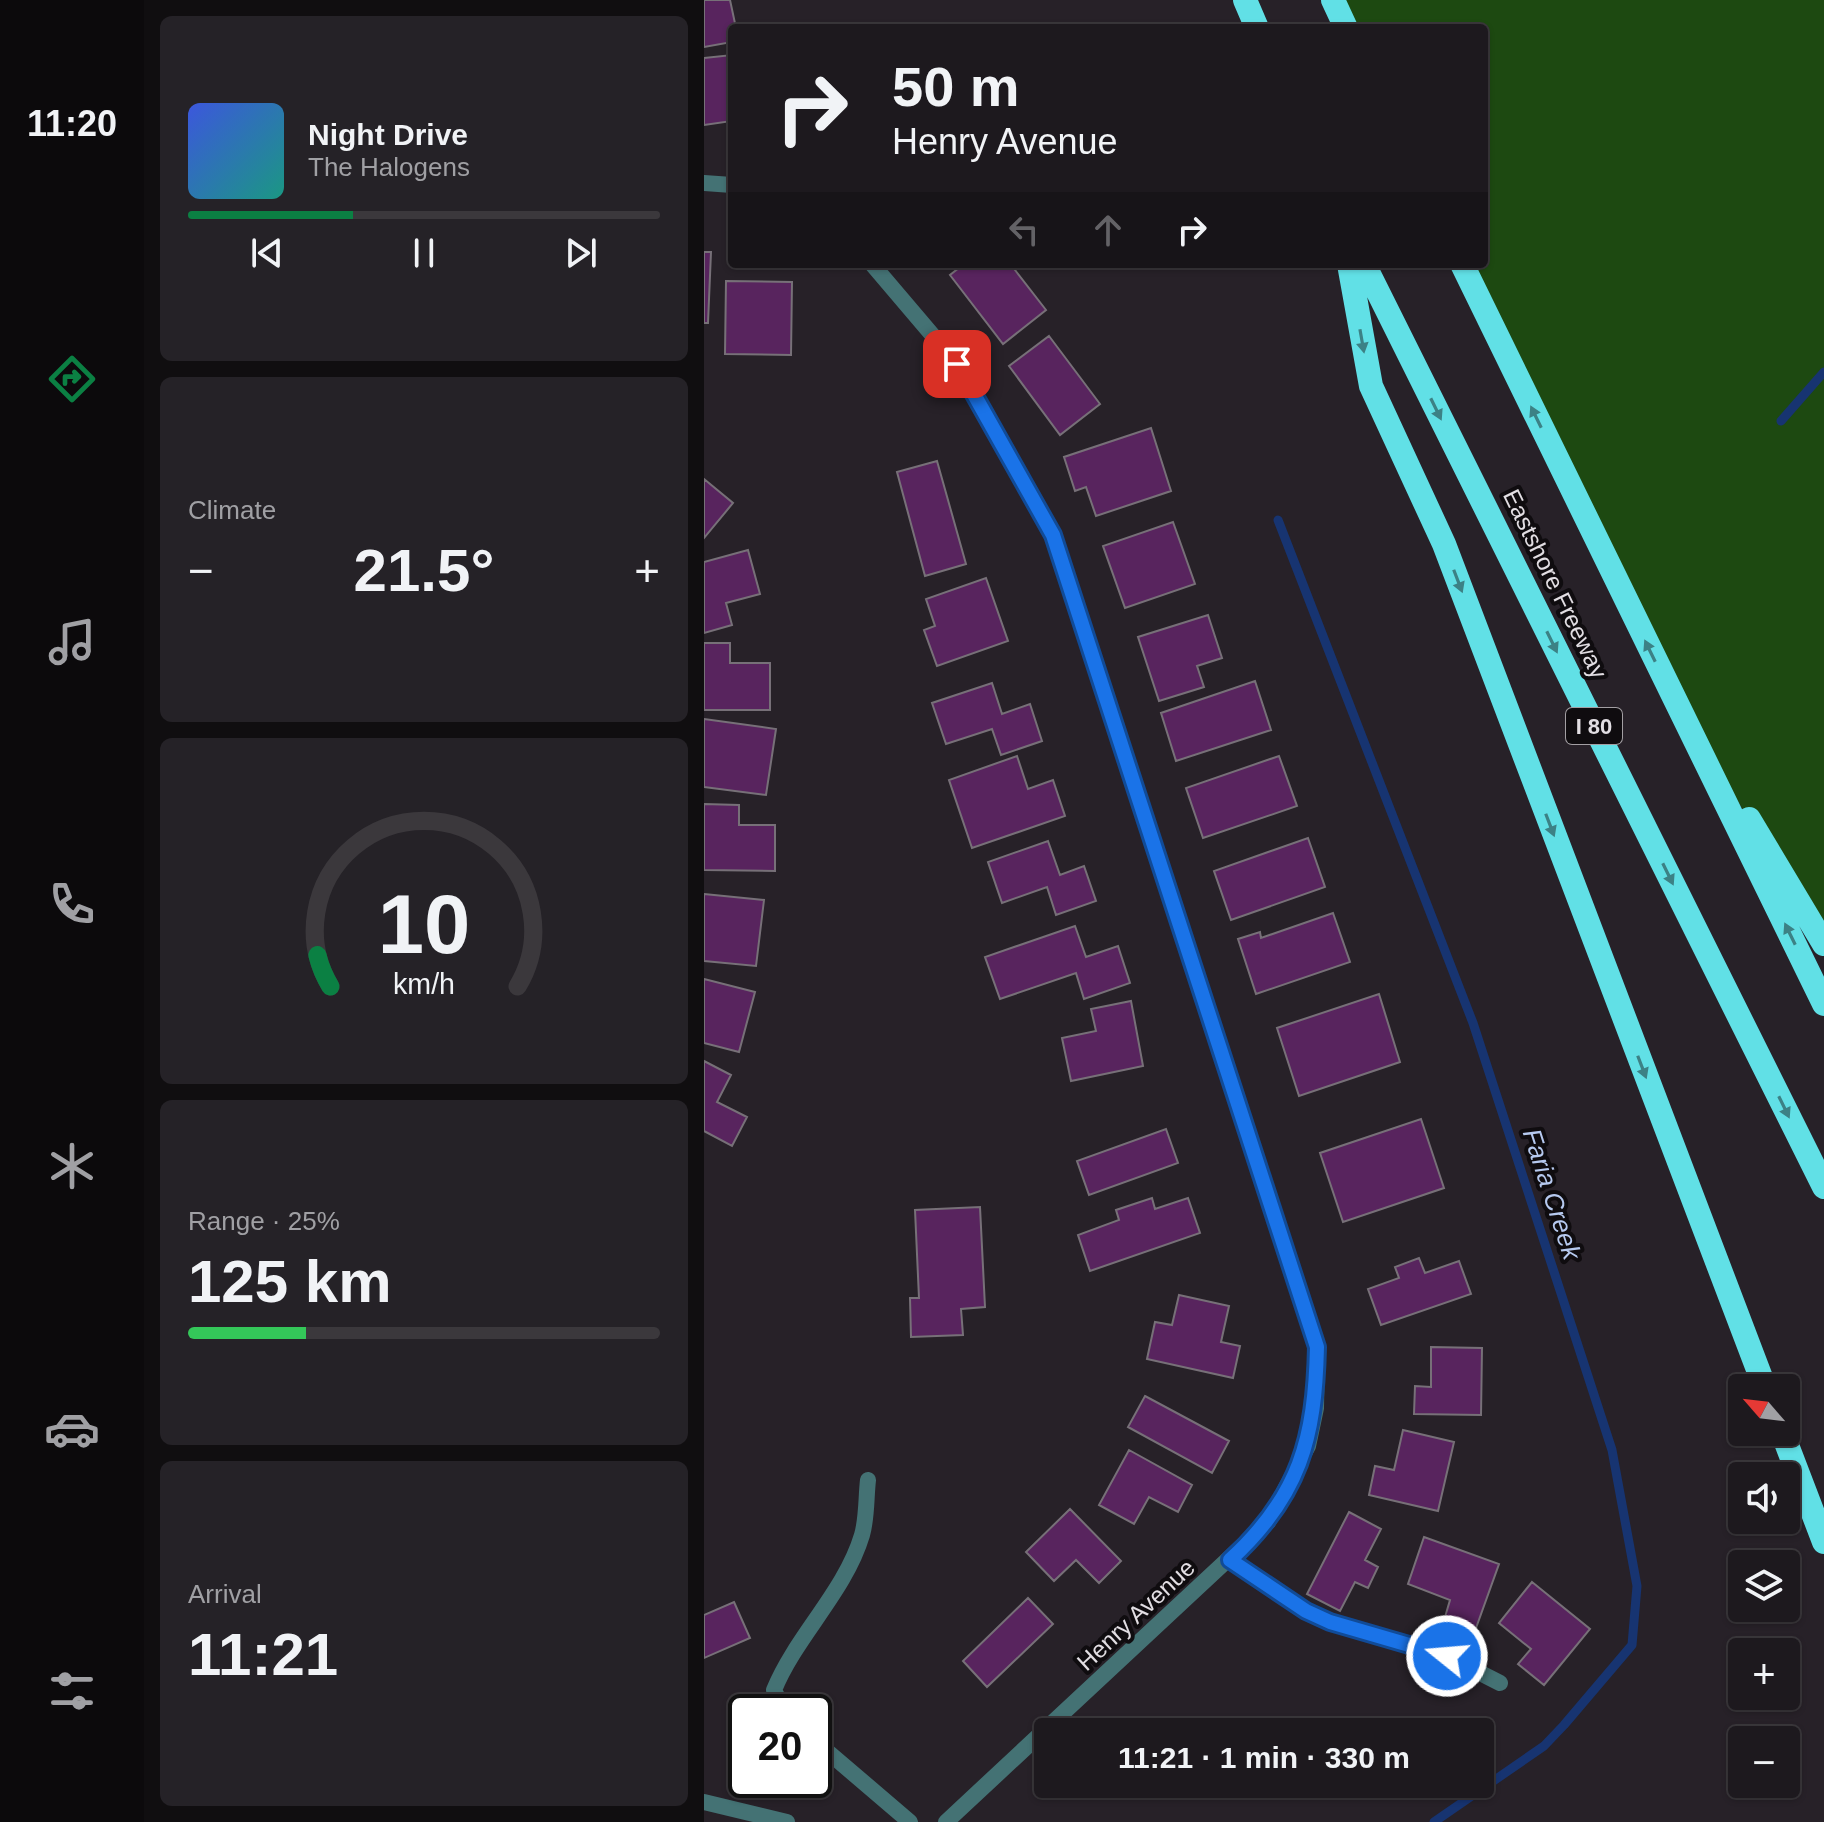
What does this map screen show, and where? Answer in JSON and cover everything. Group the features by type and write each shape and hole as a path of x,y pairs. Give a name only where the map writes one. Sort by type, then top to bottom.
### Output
{"highway":[{"path":"1245,0 1255,24"},
{"path":"1333,0 1344,24"},
{"path":"1350,268 1371,386 1444,544 1760,1374"},
{"name":"Eastshore Freeway","path":"1366,268 1824,1187"},
{"path":"1464,268 1824,1004"},
{"path":"1666,682 1824,944"},
{"path":"1787,1446 1824,1542"}],"street":[{"path":"704,183 728,185"},
{"name":"Henry Avenue","path":"875,268 957,364 1053,535 1317,1347 1316,1408 1308,1446 1268,1522 946,1822"},
{"path":"776,1694 774,1690 785,1663 838,1582 862,1535 868,1480"},
{"path":"1230,1560 1306,1611 1330,1622 1447,1656 1500,1683"},
{"path":"832,1755 910,1822"},
{"path":"704,1802 787,1822"}],"green space":[{"path":"1333,0 1824,0 1824,944 1666,682 1464,268 1488,268 1488,24 1344,24"}],"building":[{"path":"704,0 730,0 735,24 728,24 728,43 704,47"},
{"path":"728,55 728,122 704,125 704,58"},
{"path":"704,252 711,252 708,323 704,323"},
{"path":"959,268 1018,268 1015,270 1046,310 1003,344 950,275"},
{"path":"726,281 792,282 791,355 725,354"},
{"path":"1049,336 1100,404 1060,435 1009,366"},
{"path":"1151,428 1171,491 1096,516 1086,487 1075,491 1064,457"},
{"path":"937,461 966,564 925,576 897,472"},
{"path":"704,479 733,503 704,538"},
{"path":"1173,522 1195,584 1125,608 1103,546"},
{"path":"748,550 760,594 726,603 732,625 704,633 704,562"},
{"path":"986,578 1008,641 937,666 924,630 935,626 926,599"},
{"path":"1208,615 1222,658 1197,666 1204,687 1159,701 1138,637"},
{"path":"704,643 730,643 730,663 770,663 770,710 704,710"},
{"path":"1255,681 1271,730 1176,761 1161,713"},
{"path":"992,683 1002,714 1030,704 1042,741 1001,755 992,729 946,744 932,703"},
{"path":"704,719 776,729 766,795 704,787"},
{"path":"1017,756 1028,789 1053,780 1065,816 972,848 949,780"},
{"path":"1279,756 1297,806 1203,838 1186,788"},
{"path":"704,804 739,805 739,825 775,825 775,871 704,870"},
{"path":"1308,838 1325,887 1231,920 1214,871"},
{"path":"1048,841 1060,875 1084,866 1096,901 1056,915 1047,887 1002,903 988,862"},
{"path":"704,894 764,900 756,966 704,961"},
{"path":"1333,913 1350,962 1256,994 1238,939 1260,932 1261,938"},
{"path":"1075,926 1086,957 1118,946 1130,983 1084,999 1076,973 1000,999 985,957"},
{"path":"704,979 755,992 739,1052 704,1043"},
{"path":"1379,994 1400,1062 1299,1096 1277,1028"},
{"path":"1131,1001 1143,1066 1071,1081 1062,1038 1096,1031 1091,1009"},
{"path":"704,1061 731,1075 717,1102 747,1117 732,1146 704,1131"},
{"path":"1421,1119 1444,1188 1343,1222 1320,1153"},
{"path":"1166,1129 1178,1163 1089,1195 1077,1161"},
{"path":"1152,1198 1155,1209 1188,1198 1200,1233 1090,1271 1078,1235 1119,1220 1116,1210"},
{"path":"980,1207 985,1307 961,1309 963,1335 911,1337 910,1298 919,1298 915,1210"},
{"path":"1419,1258 1425,1273 1459,1261 1471,1294 1381,1325 1368,1289 1399,1278 1395,1267"},
{"path":"1179,1295 1229,1306 1221,1342 1240,1346 1233,1378 1147,1359 1155,1322 1172,1325"},
{"path":"1431,1347 1482,1348 1481,1415 1414,1414 1415,1386 1431,1387"},
{"path":"1145,1396 1229,1441 1212,1473 1128,1427"},
{"path":"1403,1430 1454,1442 1438,1511 1369,1495 1375,1466 1394,1470"},
{"path":"1129,1450 1192,1485 1178,1512 1149,1497 1134,1524 1099,1505"},
{"path":"1070,1509 1121,1561 1099,1583 1076,1560 1054,1581 1026,1552"},
{"path":"1349,1512 1381,1529 1365,1560 1378,1567 1368,1588 1355,1582 1340,1611 1307,1594"},
{"path":"1424,1537 1499,1564 1476,1628 1445,1617 1450,1600 1408,1584"},
{"path":"1532,1582 1590,1629 1544,1685 1518,1664 1531,1649 1499,1623"},
{"path":"1028,1598 1053,1624 987,1687 963,1661"},
{"path":"734,1602 750,1638 704,1658 704,1615"}],"waterway":[{"name":"Faria Creek","path":"1781,421 1824,372"},
{"name":"Faria Creek","path":"1278,520 1473,1023 1612,1450 1637,1586 1632,1645 1564,1725 1544,1746 1434,1822"}],"route":[{"path":"957,364 1053,535 1295,1271 1317,1347 1316,1408 1308,1446 1268,1522 1230,1560 1306,1611 1330,1622 1447,1656"}]}
